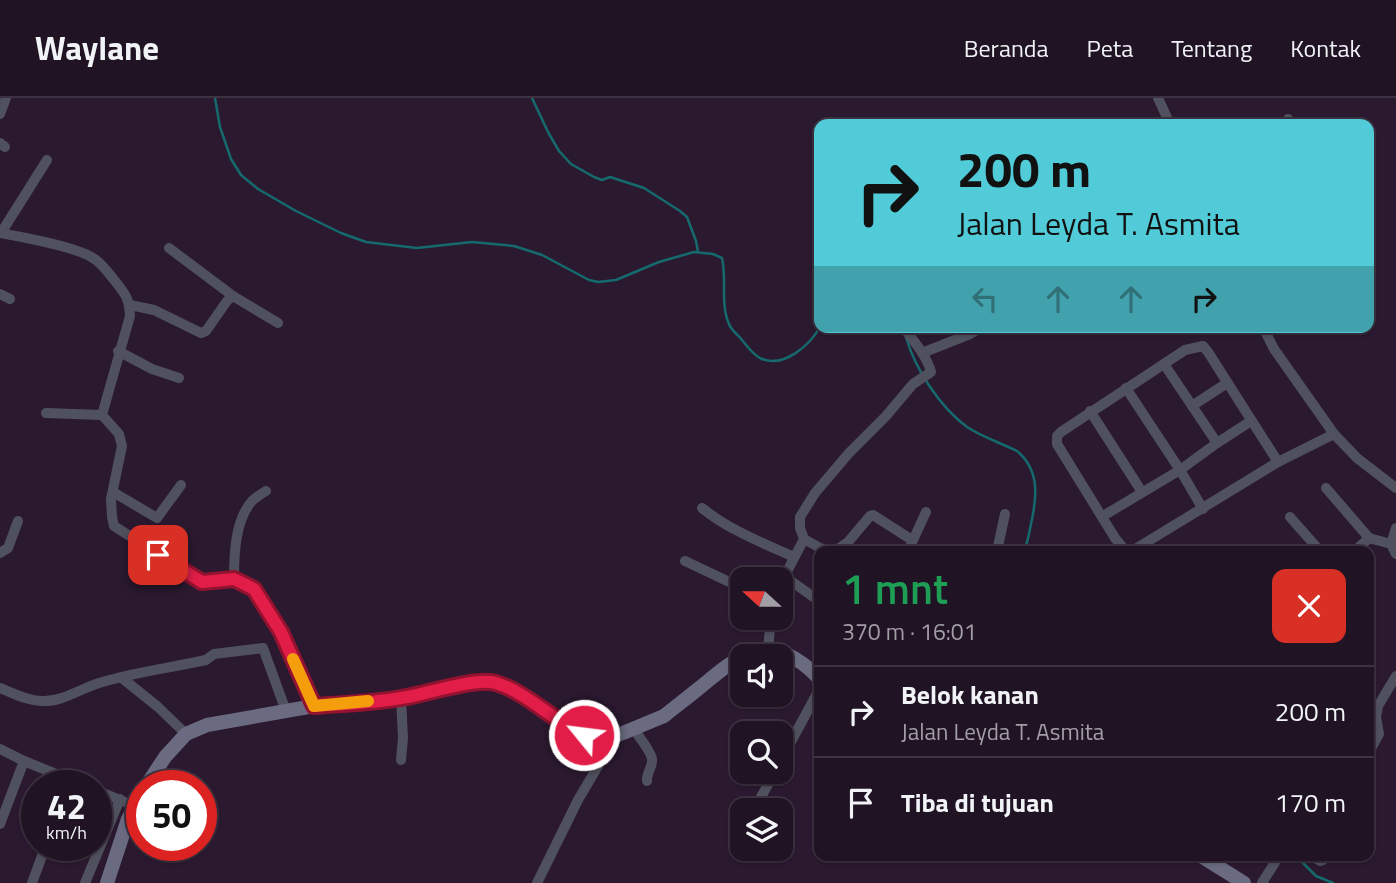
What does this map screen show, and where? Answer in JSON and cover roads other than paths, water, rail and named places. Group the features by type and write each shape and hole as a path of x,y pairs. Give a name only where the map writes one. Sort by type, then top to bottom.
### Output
{"main road":[{"path":"793,658 814,673"},
{"path":"156,770 186,734 206,725 314,706 401,698 474,683 494,682 517,693 570,729 593,737 612,737 664,716 730,665"},
{"path":"107,883 126,827"},
{"path":"1209,861 1244,883"}],"street":[{"path":"0,114 6,98"},
{"path":"1158,98 1168,119"},
{"path":"47,160 0,233 29,238 90,256 101,264 127,297 130,305 129,320 118,351 102,415"},
{"path":"169,247 233,296 278,323"},
{"path":"130,305 155,310 201,332 208,329 233,296"},
{"path":"816,546 804,539 800,528 800,517 815,493 913,384 931,370 907,333"},
{"path":"922,353 964,333"},
{"path":"1266,333 1274,349 1334,434 1357,458 1396,488"},
{"path":"1122,546 1057,444 1058,436 1090,411 1185,350 1203,346 1208,352 1278,462"},
{"path":"118,351 152,369 179,378"},
{"path":"1164,364 1217,443"},
{"path":"1192,406 1227,383"},
{"path":"1126,388 1203,509"},
{"path":"1090,411 1142,492"},
{"path":"46,413 102,415 119,433 122,450 113,492 111,517 114,526 202,582 234,579 254,589 281,632 314,706"},
{"path":"1103,516 1180,470 1251,421"},
{"path":"1138,546 1278,462 1334,434"},
{"path":"113,492 157,518 181,485"},
{"path":"1326,488 1369,538 1393,549 1396,528"},
{"path":"234,579 237,533 246,509 266,491"},
{"path":"702,508 748,536 794,557"},
{"path":"910,546 926,512"},
{"path":"998,546 1005,514"},
{"path":"844,546 873,515 912,540"},
{"path":"1290,517 1316,546"},
{"path":"0,553 8,548 18,521"},
{"path":"1360,546 1369,538"},
{"path":"789,567 804,539"},
{"path":"685,561 730,582"},
{"path":"793,586 814,598"},
{"path":"0,688 32,700 55,700 98,683 206,660 214,654 263,648 286,711"},
{"path":"1374,743 1379,734 1376,717 1378,706 1396,676"},
{"path":"122,678 186,734"},
{"path":"401,698 401,760"},
{"path":"793,738 814,699"},
{"path":"634,729 652,757 647,781"},
{"path":"537,883 612,737"},
{"path":"0,749 42,770"},
{"path":"1,819 24,761"},
{"path":"761,797 768,784"},
{"path":"112,796 126,799"},
{"path":"85,883 120,799"},
{"path":"32,883 40,861"},
{"path":"1262,883 1276,861"}],"waterway":[{"path":"215,98 220,127 231,159 241,175 258,189 341,233 366,242 417,248 472,242 514,246 542,255 589,280 598,282 616,280 659,262 694,252 713,254 722,258 725,308 729,324 756,356 770,361 787,358 810,341 816,333"},
{"path":"532,98 559,151 571,164 602,180 610,177 644,188 680,211 687,217 698,252"},
{"path":"906,337 922,374 947,409 973,431 1017,451 1030,467 1035,494 1026,546"},
{"path":"1301,861 1316,876 1333,883"}]}
